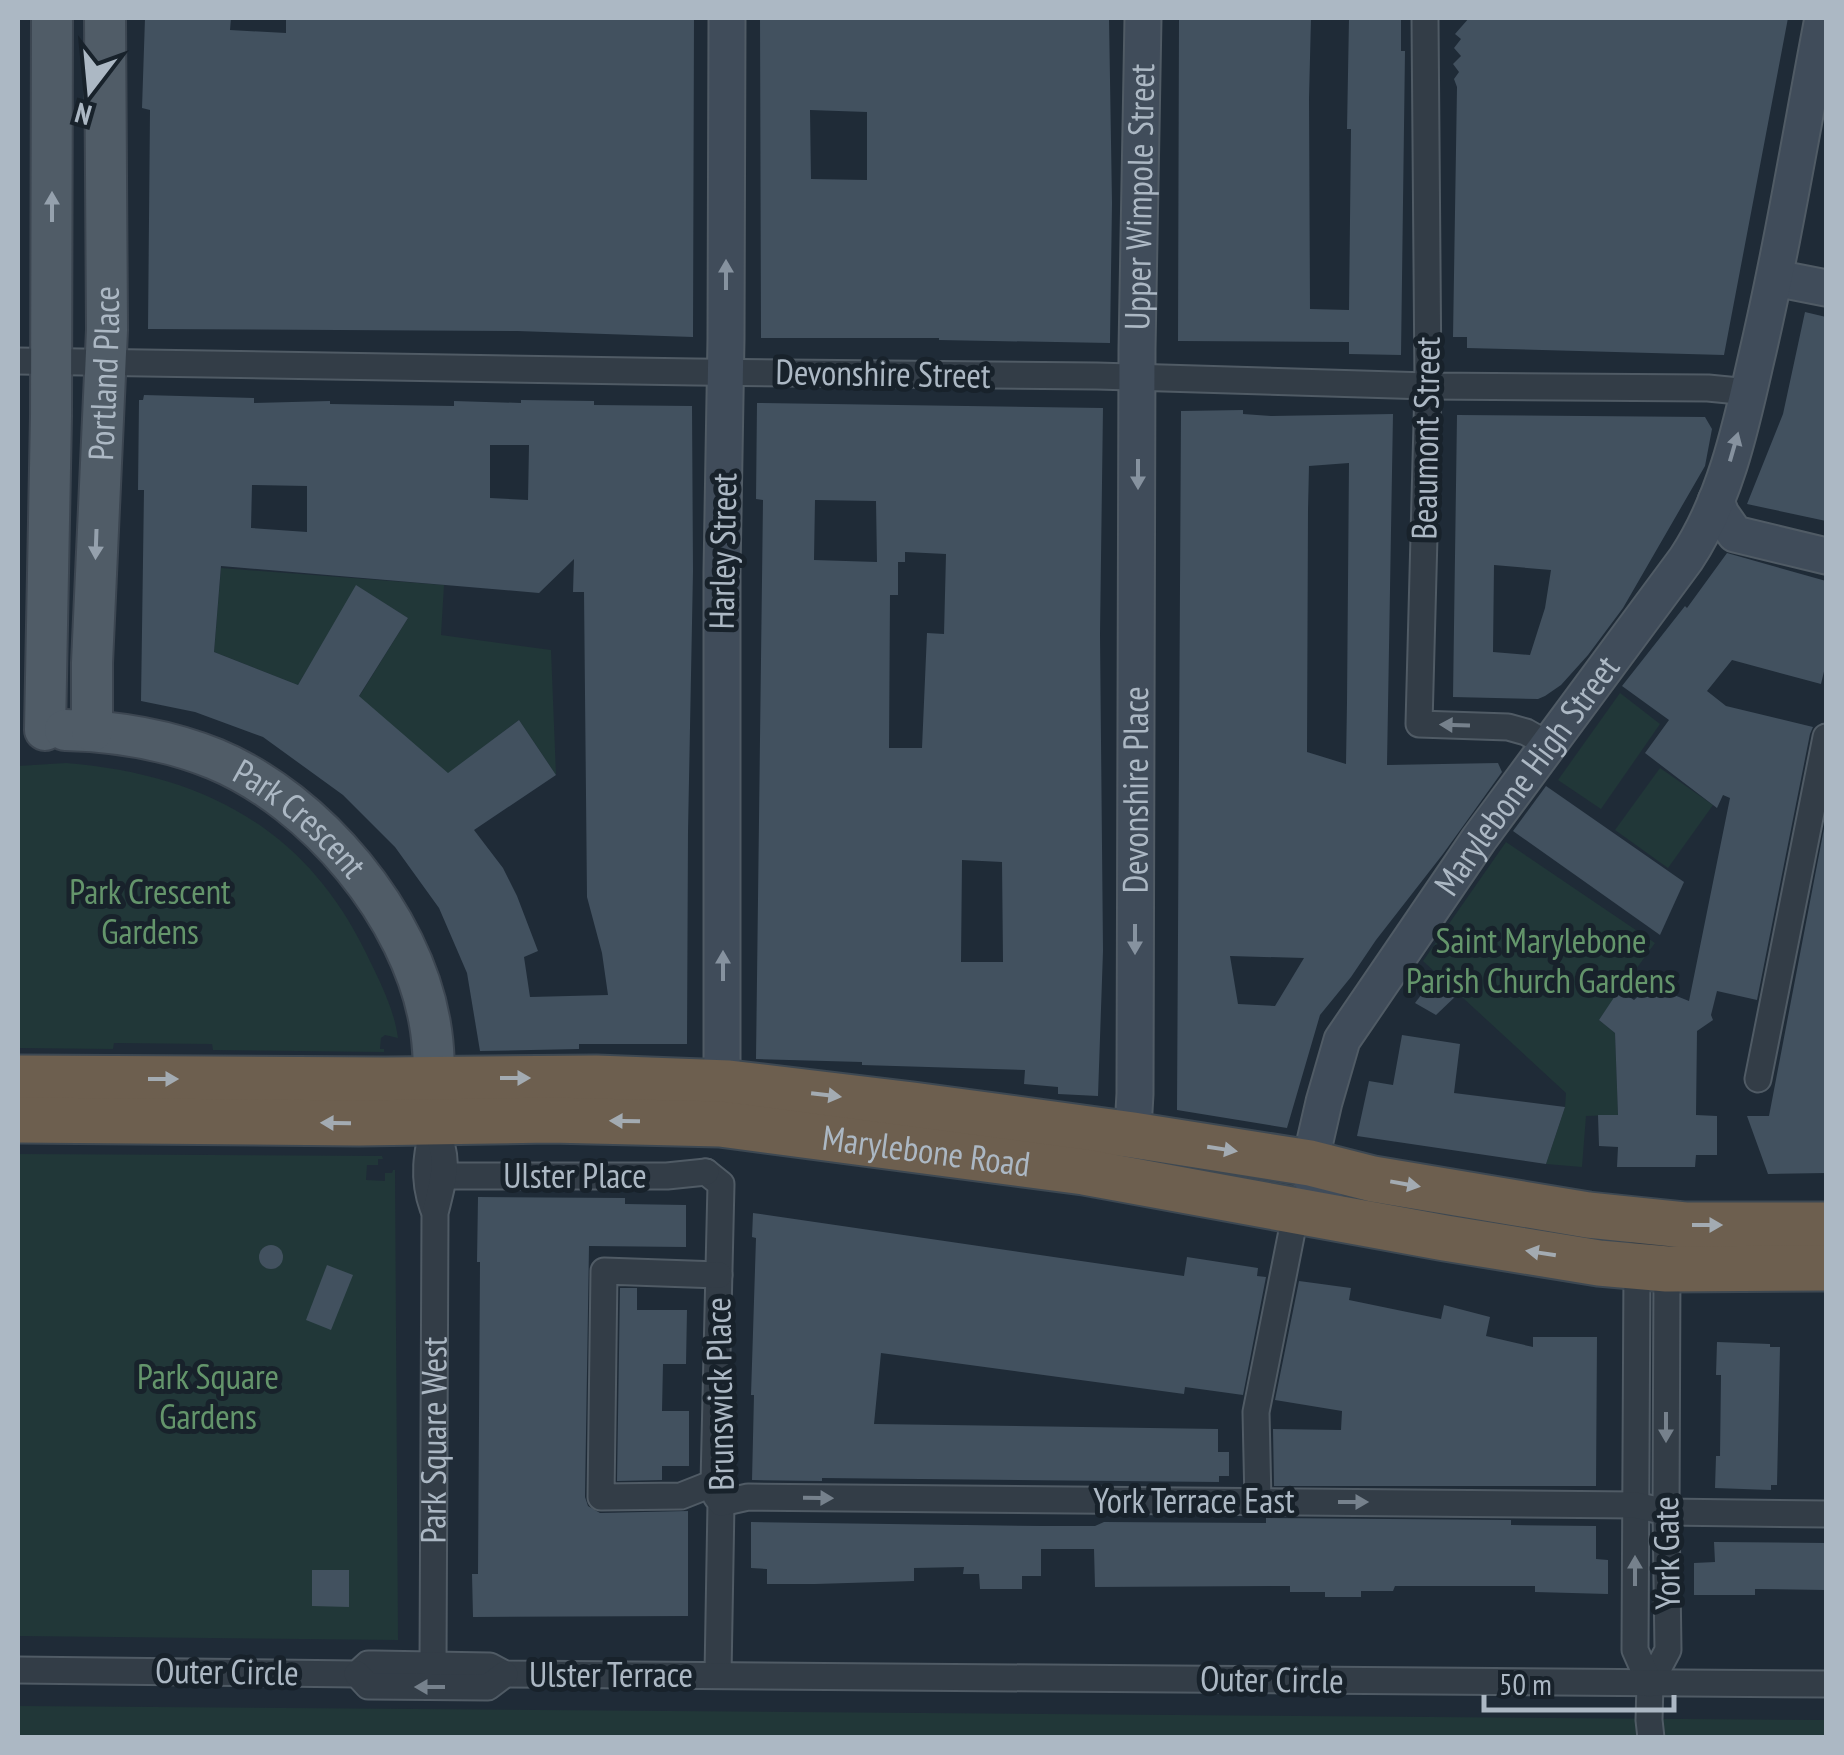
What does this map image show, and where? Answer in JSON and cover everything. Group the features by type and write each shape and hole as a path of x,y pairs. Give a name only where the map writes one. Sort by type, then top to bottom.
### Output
{"highway":[{"name":"Marylebone Road","path":"18,1078 385,1080 434,1100 550,1120 700,1123 796,1133 1084,1172 1356,1222 1652,1268 1826,1268"},
{"name":"Marylebone Road","path":"18,1120 434,1100 596,1078 730,1083 1133,1135 1310,1163 1373,1179 1540,1208 1685,1225 1826,1225"}],"main road":[{"name":"Portland Place","path":"32,731 34,361 52,18"},
{"name":"Portland Place","path":"92,731 105,362 105,18"},
{"name":"Park Crescent","path":"32,731 130,735 218,760 296,809 330,839 389,916 411,960 430,1024 434,1100"}],"street":[{"name":"Harley Street","path":"727,18 722,1064 730,1083"},
{"name":"Upper Wimpole Street","path":"1138,377 1143,18"},
{"name":"Beaumont Street","path":"1426,18 1428,386 1419,724 1508,727 1548,744"},
{"name":"Marylebone High Street","path":"1310,1163 1342,1040 1350,1027 1548,744 1702,536 1749,392 1823,18"},
{"path":"1772,288 1826,288"},
{"name":"Devonshire Street","path":"34,361 1138,377 1749,392"},
{"name":"Devonshire Place","path":"1133,1135 1138,377"},
{"path":"1716,501 1735,534 1826,556"},
{"name":"Marylebone High Street","path":"1686,559 1735,534"},
{"path":"1758,1079 1826,737"},
{"path":"730,1083 756,1112 796,1133"},
{"name":"Park Square West","path":"433,1665 435,1212 444,1176 445,1149 434,1100"},
{"name":"Park Square West","path":"434,1100 426,1189 435,1212"},
{"name":"Brunswick Place","path":"700,1123 706,1172 721,1184 718,1675"},
{"path":"1084,1172 1098,1171 1121,1161 1132,1145 1133,1135"},
{"path":"1310,1163 1318,1197 1334,1212 1356,1222"},
{"name":"Ulster Place","path":"444,1176 666,1176 706,1172"},
{"path":"1540,1208 1637,1231 1651,1238 1666,1256 1652,1268"},
{"path":"1258,1502 1256,1412 1296,1211"},
{"name":"York Gate","path":"1650,1684 1635,1650 1635,1505 1652,1268"},
{"name":"York Gate","path":"1650,1684 1668,1650 1666,1512 1652,1268"},
{"name":"York Terrace East","path":"719,1276 604,1270 601,1497 718,1493 1635,1505 1666,1512 1826,1514"},
{"name":"Outer Circle","path":"18,1670 357,1674 368,1664 433,1665"},
{"name":"Ulster Terrace","path":"433,1665 490,1666 505,1674 718,1675"},
{"name":"Ulster Terrace","path":"357,1674 368,1686 488,1687 505,1674"},
{"name":"Outer Circle","path":"718,1675 1826,1684"},
{"path":"1650,1684 1651,1738"}],"green space":[{"path":"221,568 444,585 441,635 551,650 556,775 519,720 432,786 352,708 408,618 357,586 298,685 214,652"},
{"path":"1620,693 1660,724 1601,809 1558,780"},
{"name":"Park Crescent Gardens","path":"66,763 115,769 204,795 244,815 280,840 341,909 381,984 398,1038 381,1038 380,1049 384,1052 213,1050 212,1044 114,1043 113,1049 18,1048 18,766"},
{"path":"1660,768 1713,805 1668,868 1615,830"},
{"name":"Saint Marylebone Parish Church Gardens","path":"1506,842 1655,943 1599,1020 1615,1033 1618,1115 1586,1116 1582,1167 1546,1164 1566,1093 1423,961"},
{"name":"Park Square Gardens","path":"18,1154 382,1156 378,1165 367,1165 366,1180 385,1181 385,1173 395,1170 398,1640 18,1636"},
{"path":"18,1706 1826,1720 1826,1738 18,1738"}],"building":[{"path":"145,18 231,18 230,30 286,33 286,18 694,18 693,337 517,331 148,329 150,110 142,108"},
{"path":"760,18 1109,18 1110,343 761,338","holes":["810,110 867,112 867,180 811,179"]},
{"path":"1179,18 1311,18 1310,309 1349,310 1349,18 1401,18 1401,51 1405,51 1401,355 1349,354 1349,342 1178,341"},
{"path":"1469,18 1788,18 1724,355 1467,348 1467,337 1453,337 1457,87 1454,79 1459,72 1453,64 1461,56 1454,48 1461,39 1455,34"},
{"path":"1805,312 1826,317 1826,521 1747,504 1783,414"},
{"path":"144,395 254,398 254,403 330,401 454,406 454,401 521,400 692,406 687,1044 579,1044 579,1049 480,1051 467,973 439,908 395,847 343,795 263,737 195,712 141,701 144,490 138,490 139,400","holes":["490,445 529,445 528,500 490,498","252,485 307,486 307,532 251,528","574,559 573,592 584,592 587,897 608,995 530,997 524,957 538,951 503,868 474,830 556,775 519,720 448,773 359,696 408,618 356,585 298,685 214,652 221,566 539,593"]},
{"path":"757,403 1103,408 1103,951 1098,1096 1058,1094 1058,1087 1024,1084 1025,1070 756,1059 763,500 756,499","holes":["815,500 876,501 877,562 814,560","905,552 946,554 944,634 927,633 922,748 889,748 890,595 898,595 898,562 905,562","962,860 1002,862 1003,962 961,962"]},
{"path":"1243,410 1243,414 1271,416 1393,414 1387,765 1498,763 1502,772 1320,1015 1287,1128 1177,1110 1181,411","holes":["1349,463 1347,702 1346,764 1307,752 1308,510 1309,466","1230,956 1304,958 1275,1006 1238,1004"]},
{"path":"1457,415 1705,417 1712,429 1705,466 1623,608 1561,685 1538,699 1453,697","holes":["1494,565 1551,570 1545,608 1530,655 1493,652"]},
{"path":"1727,553 1826,581 1826,663 1821,684 1732,660 1707,691 1726,706 1813,727 1757,1000 1717,991 1713,1020 1697,1031 1696,1115 1717,1116 1717,1155 1696,1155 1695,1167 1617,1167 1618,1147 1599,1146 1598,1115 1618,1115 1615,1033 1599,1020 1619,990 1634,1000 1654,987 1689,1001 1730,798 1723,795 1717,808 1645,753 1669,720 1622,686"},
{"path":"1546,786 1684,882 1660,935 1513,831"},
{"path":"1826,818 1826,1173 1768,1174 1747,1116 1769,1116"},
{"path":"1437,974 1458,994 1436,1015 1415,1003"},
{"path":"1402,1035 1460,1044 1454,1093 1565,1107 1546,1164 1357,1136 1369,1081 1393,1085"},
{"path":"478,1197 625,1198 625,1204 686,1205 686,1247 589,1246 585,1497 588,1506 600,1513 688,1511 688,1616 473,1617 472,1574 478,1574"},
{"path":"753,1213 1184,1276 1187,1257 1258,1268 1257,1276 1266,1277 1243,1395 1185,1387 1184,1394 881,1353 874,1424 1218,1429 1218,1452 1229,1452 1229,1476 1219,1476 1219,1482 752,1480 756,1238 752,1237"},
{"path":"271,1245 283,1257 271,1269 259,1257"},
{"path":"327,1265 353,1275 331,1330 306,1320"},
{"path":"1299,1281 1351,1288 1349,1300 1441,1319 1444,1305 1490,1317 1486,1336 1533,1347 1533,1337 1597,1337 1596,1486 1274,1486 1273,1429 1341,1430 1342,1411 1275,1400"},
{"path":"620,1288 637,1288 637,1310 687,1310 686,1364 663,1364 662,1411 689,1411 689,1466 662,1466 662,1480 617,1481"},
{"path":"1717,1342 1780,1347 1777,1485 1771,1485 1771,1490 1715,1488 1716,1456 1720,1456 1721,1375 1716,1375"},
{"path":"1266,1518 1511,1520 1511,1525 1596,1526 1596,1559 1608,1560 1608,1594 1535,1592 1535,1586 1395,1586 1393,1591 1361,1591 1361,1597 1290,1592 1290,1586 1095,1587 1094,1549 1041,1549 1041,1576 1022,1576 1022,1589 980,1589 979,1574 963,1574 964,1567 914,1568 914,1581 815,1584 767,1584 767,1569 751,1568 751,1522 1095,1526 1104,1522 1266,1523"},
{"path":"1714,1542 1826,1543 1826,1590 1755,1589 1755,1595 1694,1595 1694,1563 1715,1562"},
{"path":"312,1570 349,1570 349,1607 312,1606"}]}
